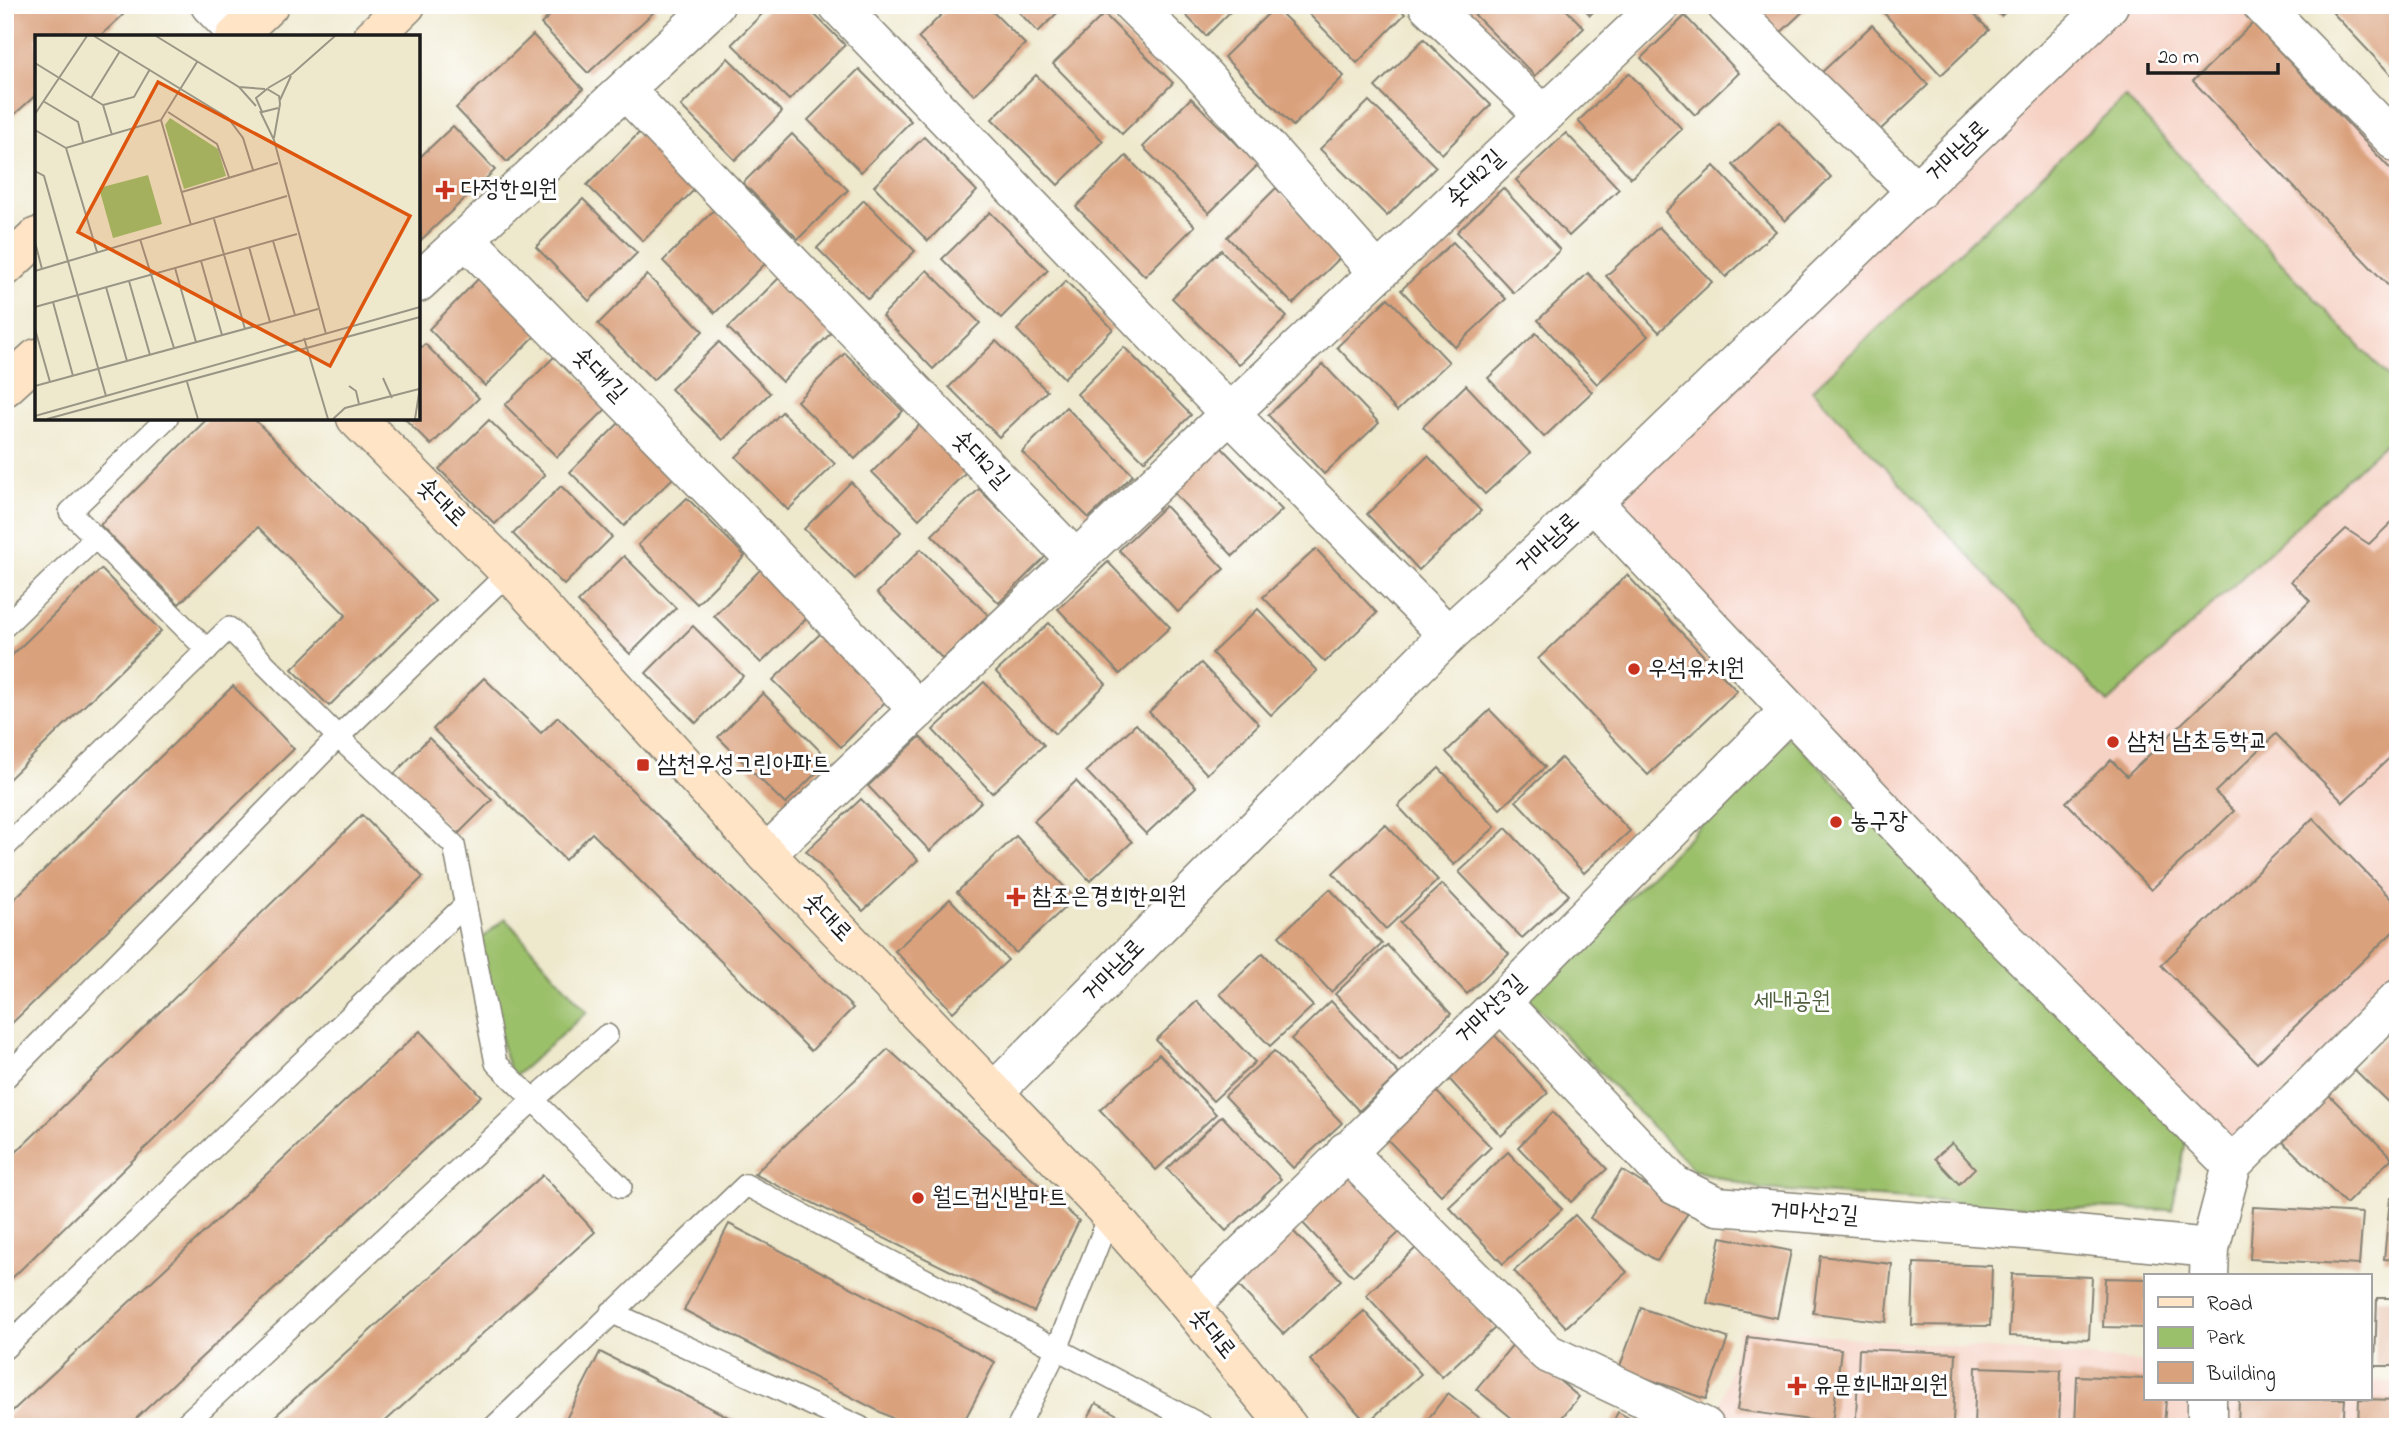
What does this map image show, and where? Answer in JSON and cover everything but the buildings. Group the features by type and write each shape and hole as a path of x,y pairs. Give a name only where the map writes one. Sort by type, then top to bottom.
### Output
{"street":[{"path":"210,5 237,35"},
{"path":"239,35 269,5"},
{"path":"375,35 406,5"},
{"path":"420,281 715,5"},
{"path":"838,5 1230,414 1448,635"},
{"path":"1133,5 1195,66 1378,272"},
{"path":"1428,5 1544,115"},
{"name":"솟대2길","path":"766,854 1660,5"},
{"path":"1726,5 1917,192"},
{"name":"거마남로","path":"995,1091 1448,635 1593,502 2109,5"},
{"path":"2262,5 2398,144"},
{"name":"솟대2길","path":"625,90 1076,560"},
{"path":"5,267 35,239"},
{"name":"솟대1길","path":"467,240 732,511 918,710"},
{"path":"5,387 35,360"},
{"name":"솟대로","path":"358,420 509,572 766,854 1110,1214 1190,1306 1288,1427"},
{"path":"1593,502 1999,933 2232,1165 2398,999"},
{"name":"거마산3길","path":"1190,1306 1501,1002 1789,711"},
{"name":"거마산2길","path":"1501,1002 1674,1185 1717,1206 2025,1230 2210,1262 2232,1165"},
{"path":"1346,1151 1547,1353 1705,1427"},
{"path":"2207,1400 2207,1427"}],"lane":[{"path":"165,420 70,512 207,650"},
{"path":"5,625 95,538"},
{"path":"5,1078 338,737 509,572"},
{"path":"5,847 229,628 338,737 454,845 496,1063 621,1186"},
{"path":"5,1348 465,905"},
{"path":"182,1427 533,1100 607,1035"},
{"path":"494,1427 746,1185 1203,1426"},
{"path":"1018,1427 1057,1349 1110,1214"},
{"path":"611,1312 860,1427"}],"shaded area":[{"name":"삼천 남초등학교","path":"2109,5 2262,5 2398,145 2398,982 2226,1148 1593,502"},
{"path":"1740,1328 2144,1362 2144,1400 2372,1400 2372,1380 2398,1383 2398,1427 1715,1427"}],"green space":[{"path":"2125,97 2398,387 2398,431 2108,703 1812,390"},
{"name":"세내공원","path":"1790,736 2186,1141 2172,1210 2024,1207 1760,1189 1694,1170 1528,998"},
{"path":"505,918 587,1012 512,1079 474,946"}],"place":[{"name":"다정한의원","path":"445,190"},
{"name":"우석유치원","path":"1634,669"},
{"name":"삼천 남초등학교","path":"2113,742"},
{"name":"삼천우성그린아파트","path":"643,765"},
{"name":"농구장","path":"1836,822"},
{"name":"참조은경희한의원","path":"1016,897"},
{"name":"월드컵신발마트","path":"918,1198"},
{"name":"유문희내과의원","path":"1797,1386"}]}
